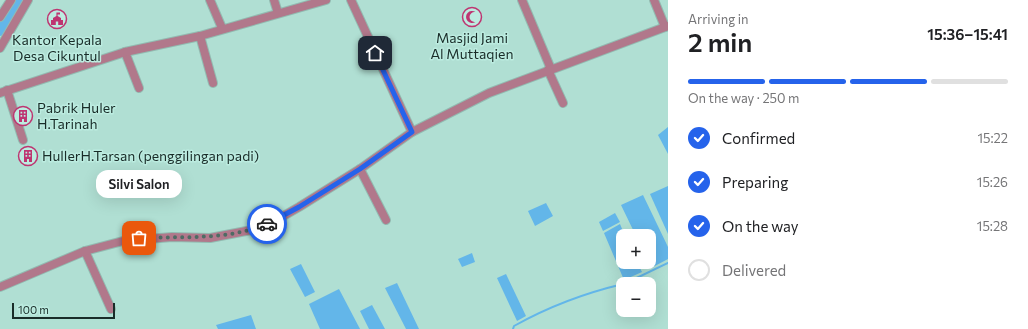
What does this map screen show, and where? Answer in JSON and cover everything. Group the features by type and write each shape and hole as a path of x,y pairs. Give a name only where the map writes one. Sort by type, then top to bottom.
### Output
{"street":[{"path":"0,17 11,0"},
{"path":"0,48 28,0"},
{"path":"210,0 222,28"},
{"path":"274,0 278,13"},
{"path":"23,140 4,91 125,52 200,36 222,28 326,0"},
{"path":"351,0 412,132"},
{"path":"522,0 563,103"},
{"path":"0,287 85,251 139,238 172,236 210,238 256,229 273,222 360,169 412,132 489,93 666,27 654,0"},
{"path":"200,36 213,83"},
{"path":"125,52 139,88"},
{"path":"360,169 386,220"},
{"path":"85,251 111,309"}],"water":[{"path":"668,127 668,154 658,135"},
{"path":"668,186 668,234 650,194"},
{"path":"643,195 668,247 668,259 656,265 656,229 633,229 621,205"},
{"path":"546,203 553,216 535,226 528,211"},
{"path":"615,213 620,222 603,231 599,222"},
{"path":"620,224 622,229 616,229 616,261 604,233"},
{"path":"472,253 475,262 462,267 458,259"},
{"path":"301,264 315,292 305,297 290,269"},
{"path":"619,269 640,269 642,272 631,277 623,277"},
{"path":"506,274 526,316 517,321 497,278"},
{"path":"397,283 419,329 406,329 385,288"},
{"path":"339,289 360,329 320,329 309,304"},
{"path":"372,305 385,329 369,329 360,311"},
{"path":"251,315 256,329 218,329 216,325"}],"waterway":[{"path":"0,30 19,0"},
{"path":"639,277 668,263"},
{"path":"513,329 514,326 553,307 581,296 616,286"}],"way so far":[{"path":"139,238 172,236 210,238 256,229 267,224"}],"place":[{"name":"Masjid Jami Al Muttaqien","path":"472,17"},
{"name":"Kantor Kepala Desa Cikuntul","path":"57,19"},
{"name":"Pabrik Huler H.Tarinah","path":"23,116"},
{"name":"HullerH.Tarsan (penggilingan padi)","path":"28,156"},
{"name":"Silvi Salon","path":"139,238"}],"route":[{"path":"267,224 299,207 360,169 412,132 375,53"}]}
